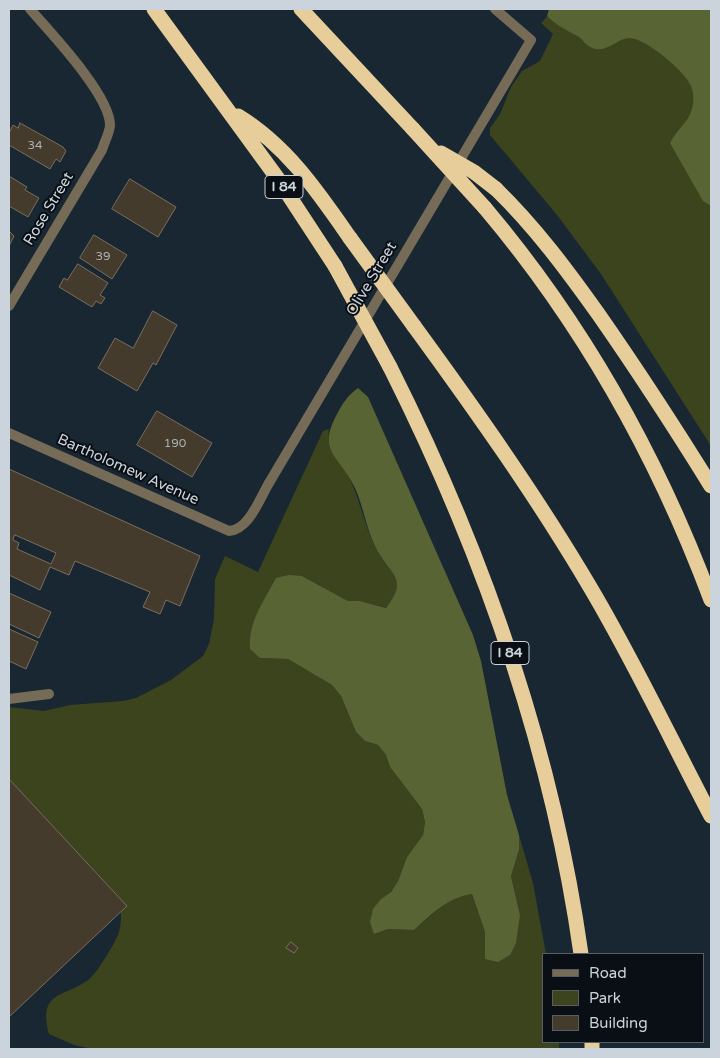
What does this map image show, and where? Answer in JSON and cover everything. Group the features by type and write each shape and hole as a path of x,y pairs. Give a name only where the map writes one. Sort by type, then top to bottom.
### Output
{"highway":[{"name":"I 84","path":"154,9 231,112 293,201 334,266 390,367 458,516 519,679 550,790 581,953"},
{"path":"301,9 485,208 554,301 622,407 672,504 711,600"},
{"path":"231,112 259,130 292,160 414,326 514,469 565,545 601,607 711,816"},
{"path":"431,148 464,166 496,189 530,224 573,278 633,365 711,486"}],"street":[{"name":"Rose Street","path":"9,306 102,150 110,125 104,103 80,67 30,9"},
{"name":"Olive Street","path":"235,531 246,523 531,40 496,9"},
{"name":"Bartholomew Avenue","path":"9,433 223,529 235,531"},
{"path":"9,699 49,694"}],"green space":[{"path":"549,9 711,9 711,206 703,201 670,143 688,118 692,109 693,95 688,80 664,56 636,39 624,39 601,49 590,47 579,37 562,28 547,16"},
{"path":"554,9 711,9 711,446 601,274 557,215 490,135 490,128 500,114 511,87 522,71 540,61 553,34 541,23"},
{"path":"358,388 368,397 473,635 481,661 507,795 519,835 519,850 511,876 520,915 516,943 510,955 498,962 485,959 485,932 472,894 447,903 414,930 387,929 374,934 370,922 373,909 381,899 391,892 398,881 407,857 423,835 425,822 422,809 390,767 386,755 378,745 365,741 356,732 341,696 332,685 288,659 260,658 250,649 254,621 276,578 289,575 302,576 348,601 360,601 386,608 393,598 397,584 396,578 374,545 355,488 332,453 330,446 331,427 337,414 346,400"},
{"path":"329,429 330,448 349,477 373,542 383,560 396,577 397,589 387,608 360,601 348,601 302,576 260,658 288,659 332,685 341,696 356,732 365,741 378,745 386,755 390,767 422,809 425,822 423,835 407,857 398,881 391,892 381,899 387,929 414,930 448,903 472,894 485,932 485,959 520,915 511,876 519,850 519,835 533,883 546,953 542,953 542,1043 559,1043 559,1049 92,1049 74,1045 49,1034 46,1020 47,1010 55,998 79,986 95,972 118,935 121,912 127,906 9,779 9,707 44,711 70,705 123,701 136,698 171,680 203,656 209,644 214,619 215,579 225,556 258,572 323,431"}],"building":[{"path":"20,123 63,147 66,151 60,162 56,159 50,169 9,145 9,133 13,125 18,128"},
{"path":"9,176 27,187 25,190 39,198 28,217 9,206"},
{"path":"130,179 176,207 158,237 112,209"},
{"path":"9,231 14,236 9,246"},
{"path":"94,235 127,255 112,279 80,258"},
{"path":"78,264 108,283 100,295 105,298 101,304 96,301 92,307 59,287 64,278 67,280"},
{"path":"153,311 177,325 156,365 153,363 137,391 98,368 115,338 133,348"},
{"path":"157,411 212,443 192,477 137,445"},
{"path":"9,469 200,556 180,606 166,600 160,614 143,607 150,592 75,561 69,575 50,567 40,590 9,575","holes":["15,535 56,553 51,564 17,549 19,543 13,540"]},
{"path":"9,593 51,612 39,638 9,624"},
{"path":"9,629 38,642 26,669 9,661"},
{"path":"9,779 127,906 9,1017"},
{"path":"291,942 298,948 294,953 286,948"}]}
